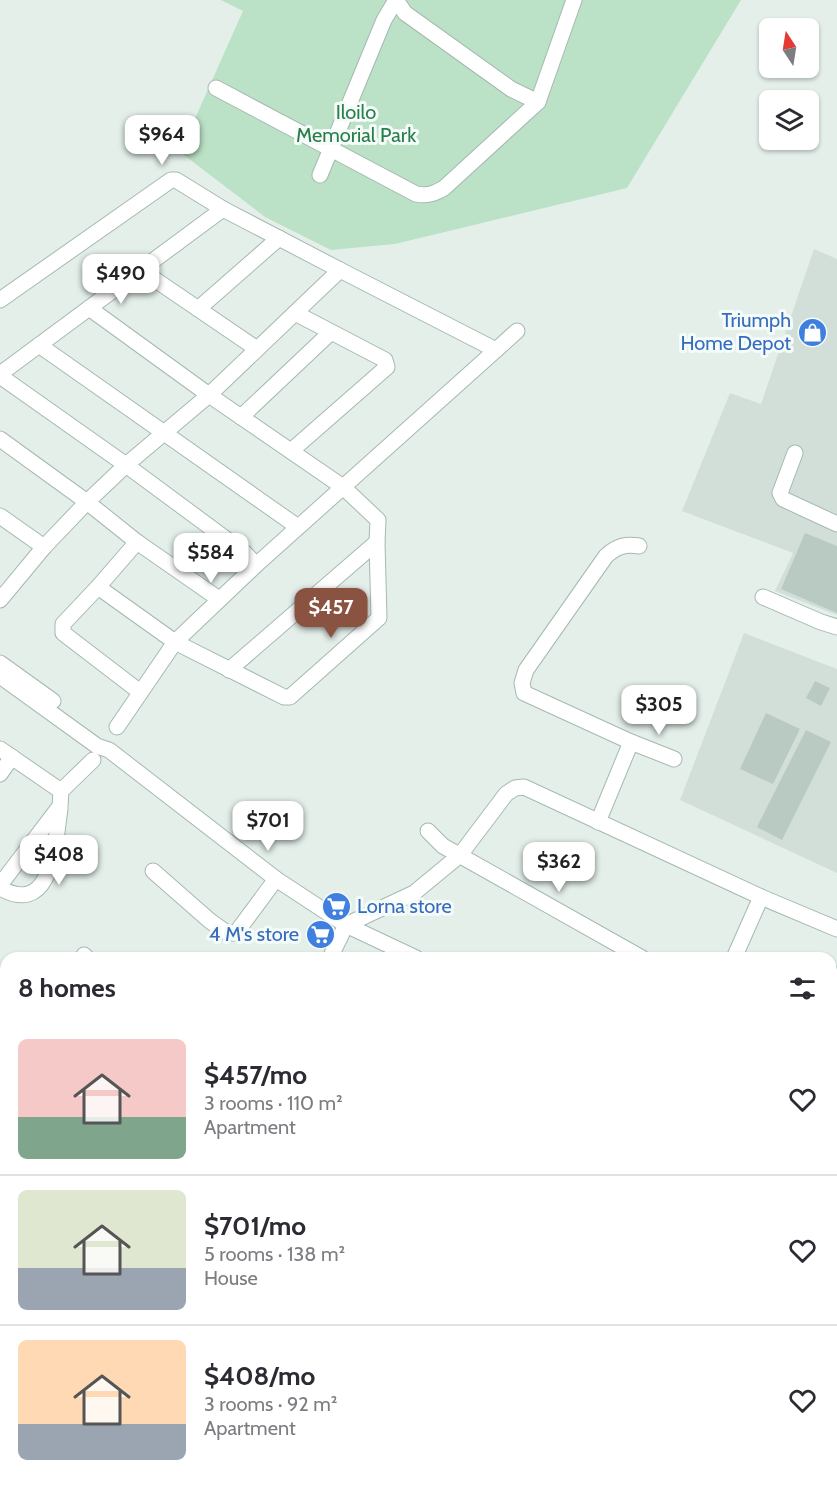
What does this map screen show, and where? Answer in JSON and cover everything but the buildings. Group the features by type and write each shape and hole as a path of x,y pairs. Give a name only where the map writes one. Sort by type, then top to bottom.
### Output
{"street":[{"path":"320,175 384,20 396,0 405,13 512,89 538,102"},
{"path":"216,88 416,194 425,196 435,194 538,102 574,0"},
{"path":"0,300 171,180 176,180 223,209 495,350"},
{"path":"223,209 0,375 126,465 245,554 256,565"},
{"path":"198,309 279,238"},
{"path":"141,270 257,350"},
{"path":"2,595 87,502 126,465 209,395 340,270"},
{"path":"89,308 209,395 343,487 378,520 380,618 294,694 284,697 175,642 98,587"},
{"path":"291,451 387,367 384,360 295,313"},
{"path":"117,727 175,642 256,565 517,331"},
{"path":"241,417 330,333"},
{"path":"39,345 298,527"},
{"path":"0,440 87,502 137,542 219,599"},
{"path":"795,453 780,493 783,500 837,524"},
{"path":"0,516 44,547"},
{"path":"137,542 63,624 63,633 140,692"},
{"path":"229,670 377,542"},
{"path":"639,546 624,544 613,549 606,556 526,670 522,683 524,693 674,759"},
{"path":"763,597 837,627"},
{"path":"0,663 20,684 94,738 103,738 109,750 276,879 346,926 403,952"},
{"path":"0,676 20,684"},
{"path":"598,822 631,742"},
{"path":"0,774 6,753 61,798"},
{"path":"61,798 53,862 34,893 11,894 0,887 61,798 93,760"},
{"path":"333,952 346,926 414,893 460,855 506,794 515,788 524,787 761,897 837,929"},
{"path":"428,831 443,846 631,952"},
{"path":"153,871 227,933 236,933 276,879"},
{"path":"737,952 761,897"}],"shaded area":[{"path":"814,249 837,259 837,615 775,591 793,553 682,511 730,393 761,404"},
{"path":"744,633 837,669 837,873 680,800"}],"green space":[{"name":"Iloilo Memorial Park","path":"221,0 741,0 627,188 395,244 331,250 265,217 180,152 243,11"}],"place":[{"name":"Triumph Home Depot","path":"812,332"},
{"name":"Lorna store","path":"336,906"},
{"name":"4 M's store","path":"320,934"}]}
